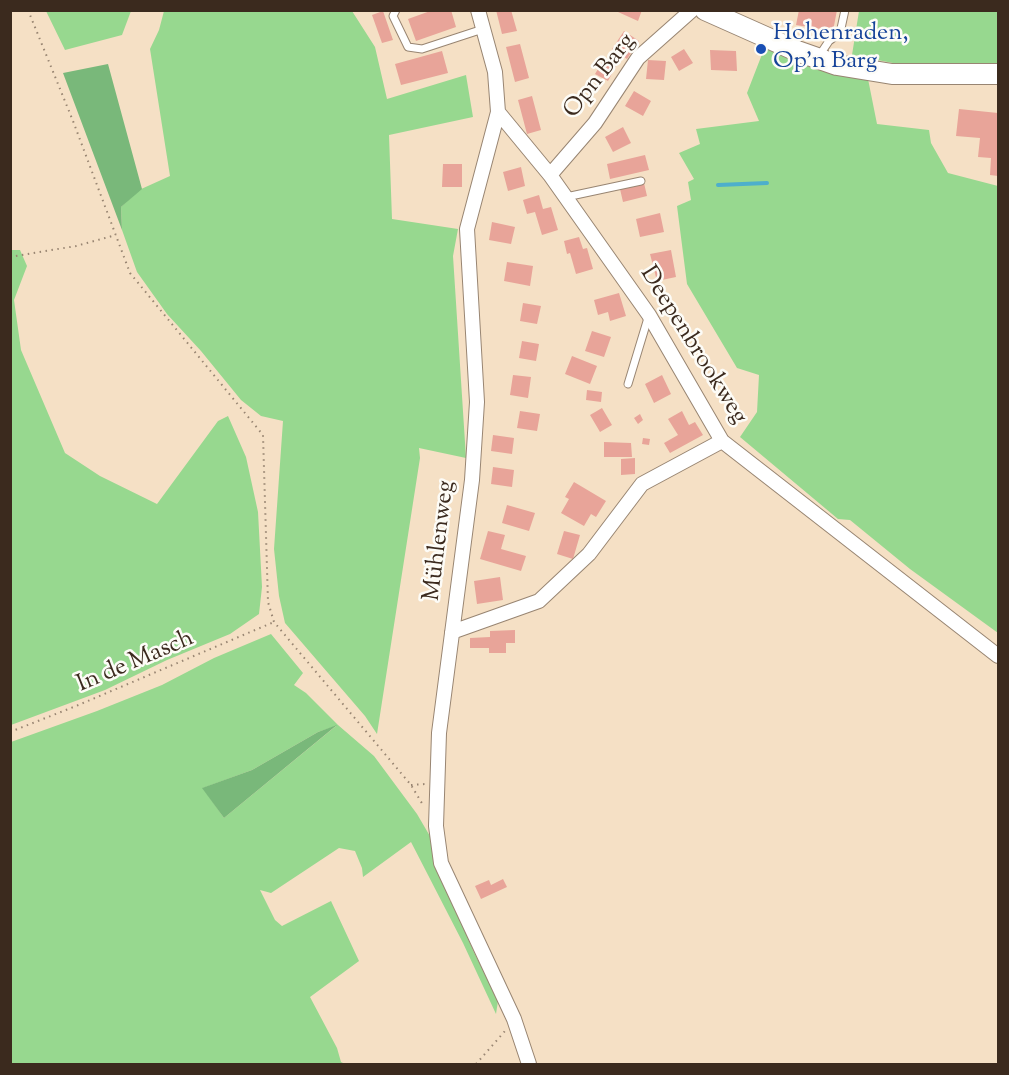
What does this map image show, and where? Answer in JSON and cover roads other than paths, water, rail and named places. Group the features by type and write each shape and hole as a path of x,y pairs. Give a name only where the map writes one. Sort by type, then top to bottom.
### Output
{"main road":[{"path":"705,10 837,65 892,74 999,74"}],"street":[{"name":"Mühlenweg","path":"478,10 495,72 498,112 467,229 477,402 471,480 439,733 436,826 441,863 514,1019 529,1065"},
{"name":"Opn Barg","path":"550,175 595,123 638,58 692,10"},
{"name":"Deepenbrookweg","path":"498,112 550,175 649,315 723,441 999,656"},
{"path":"452,632 539,601 589,554 642,484 723,441"}],"lane":[{"path":"396,10 393,16 408,47 422,49 483,29"},
{"path":"818,58 828,41 840,33 845,10"},
{"path":"566,197 641,181"},
{"path":"628,384 649,315"}],"waterway":[{"path":"718,185 767,183"}],"place":[{"name":"Hohenraden, Op'n Barg","path":"761,49"}]}
